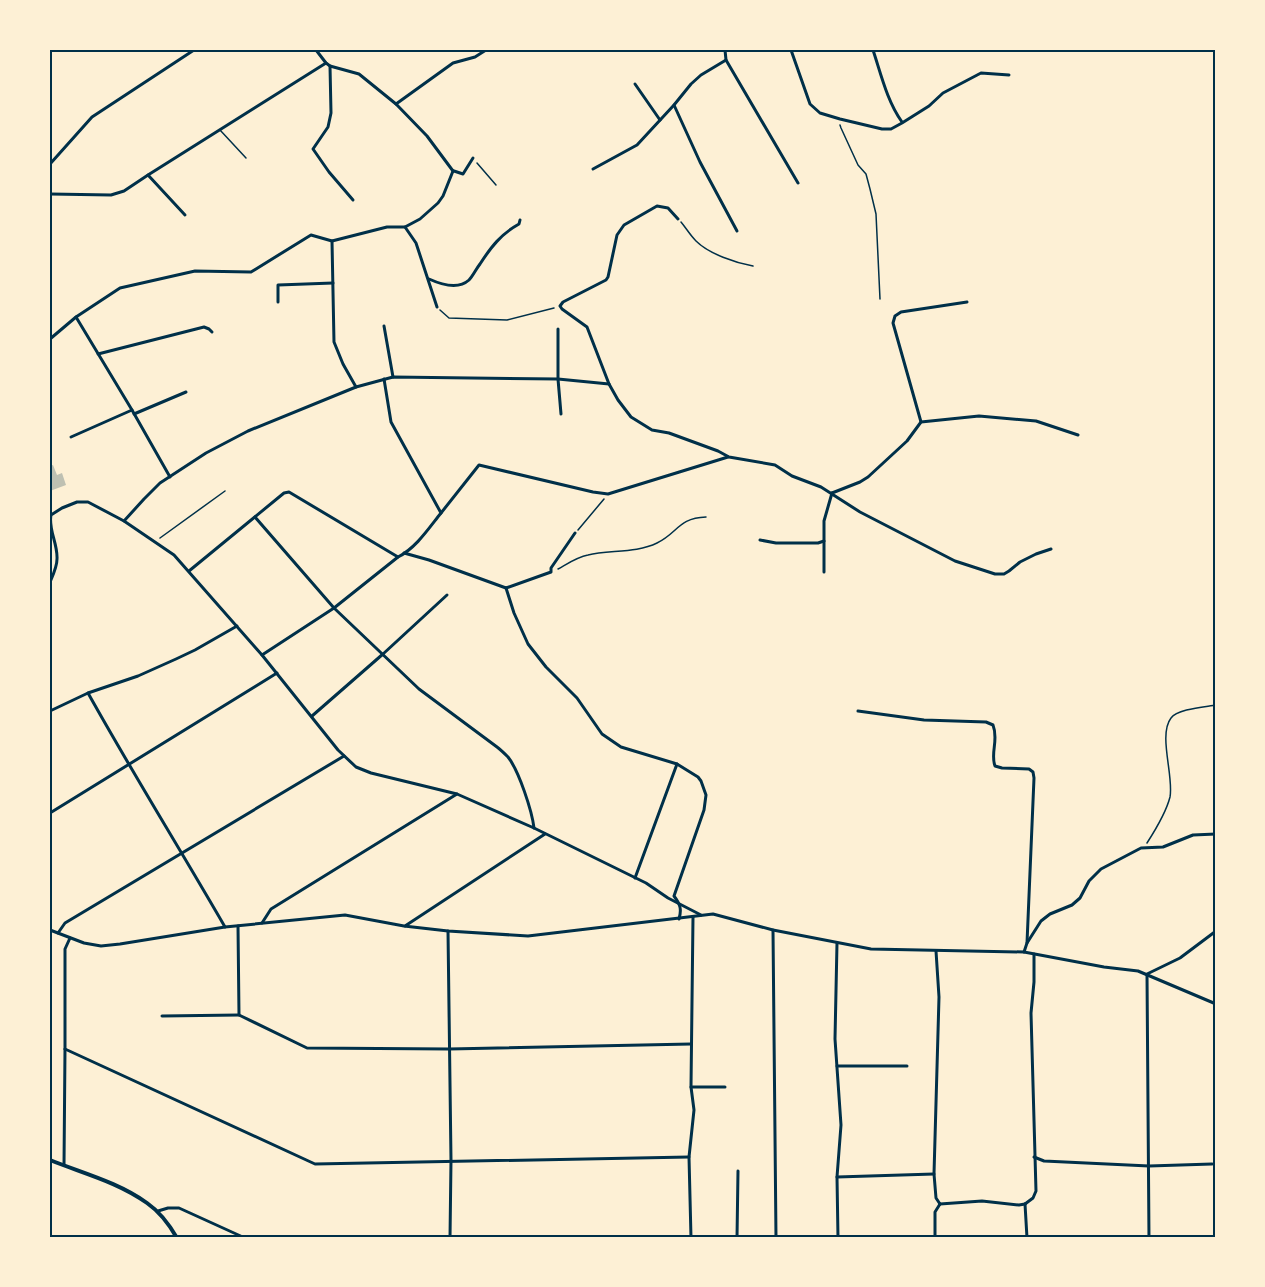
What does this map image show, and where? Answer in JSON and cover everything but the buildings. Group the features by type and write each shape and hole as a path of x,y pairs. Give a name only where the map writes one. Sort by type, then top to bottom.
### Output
{"street":[{"path":"50,164 92,117 194,50"},
{"path":"316,50 330,66 359,74 396,104 427,136 453,171 463,174 473,158"},
{"path":"396,104 453,63 475,57 486,50"},
{"path":"725,50 726,60 798,183"},
{"path":"791,50 810,104 820,113 882,129 891,129 902,123 929,106 943,93 972,76 981,73 1009,75"},
{"path":"873,50 885,89 902,123"},
{"path":"593,169 637,145 691,84 726,60"},
{"path":"50,194 111,195 124,191 326,63"},
{"path":"330,66 331,113 328,127 313,149 353,201"},
{"path":"635,84 660,120"},
{"path":"674,105 700,162 737,231"},
{"path":"50,339 76,317 120,288 195,271 251,272 311,235 332,241 387,227 405,227 420,219 438,203 453,171"},
{"path":"148,175 185,215"},
{"path":"678,219 668,208 657,206 624,225 617,235 606,280 563,302 560,306 587,327 609,384 631,417 652,430 669,433 729,457 774,465 792,476 814,483 860,512 955,561 995,574 1004,574 1020,562 1051,549"},
{"path":"429,279 444,286 468,281 498,239 519,224 520,220"},
{"path":"405,227 416,243 437,308"},
{"path":"332,241 334,342 356,387"},
{"path":"279,302 278,285 333,283"},
{"path":"921,422 893,323 895,316 901,312 967,302"},
{"path":"76,317 170,477"},
{"path":"384,326 393,377"},
{"path":"98,354 204,327 212,332"},
{"path":"558,329 561,414"},
{"path":"124,521 151,490 206,453 248,431 356,387 384,379 393,377 558,379 609,384"},
{"path":"384,379 392,422 441,513"},
{"path":"71,437 186,392"},
{"path":"832,493 868,477 907,441 921,422 979,416 1036,421 1078,435"},
{"path":"262,655 334,608 404,553 422,536 479,465 608,494 729,457"},
{"path":"189,571 284,493 289,492 398,557"},
{"path":"824,572 824,521 832,493"},
{"path":"50,582 57,561 50,517 77,502 85,501 92,504 124,521 174,555 262,655 344,756 356,767 370,773 457,794 534,828 646,883 668,898 703,915"},
{"path":"255,517 334,608 419,689 497,747 508,758 533,816 534,828"},
{"path":"404,553 506,588 551,572 551,568 575,533"},
{"path":"760,540 776,543 824,541"},
{"path":"506,588 528,644 546,667 577,698 602,734 621,747 677,764 701,781 706,795 704,810 674,896 680,904 679,919"},
{"path":"312,716 447,595"},
{"path":"50,711 88,693 167,664 237,626"},
{"path":"50,813 277,674"},
{"path":"88,693 128,765 225,927"},
{"path":"858,711 924,720 986,722 993,725 995,731 993,762 995,766 1029,769 1033,772 1027,943"},
{"path":"58,933 65,923 344,756"},
{"path":"635,878 677,764"},
{"path":"262,922 271,909 457,794"},
{"path":"404,927 545,834"},
{"path":"1024,952 1041,921 1050,914 1072,905 1080,898 1089,881 1101,869 1141,848 1163,847 1193,835 1215,834"},
{"path":"50,930 100,946 262,922 345,915 404,927 448,932 528,936 713,914 773,930 871,949 1024,952 1138,971 1215,1004"},
{"path":"691,1238 689,1157 694,1110 691,1087 693,917"},
{"path":"238,926 239,1015"},
{"path":"773,930 776,1238"},
{"path":"1147,974 1180,958 1215,931"},
{"path":"448,932 450,1238"},
{"path":"63,1165 66,1049 65,949 70,938"},
{"path":"837,943 836,1039 841,1125 837,1177 838,1238"},
{"path":"936,951 939,997 934,1174 936,1198 940,1204"},
{"path":"940,1204 982,1201 1019,1205 1025,1204 1032,1198 1035,1191 1031,1013 1034,954"},
{"path":"1147,974 1149,1238"},
{"path":"162,1016 239,1015 307,1048 691,1044"},
{"path":"66,1049 315,1164 689,1157"},
{"path":"837,1066 907,1066"},
{"path":"691,1087 725,1087"},
{"path":"1034,1157 1044,1161 1149,1166 1212,1164"},
{"path":"50,1160 147,1202 170,1225 177,1238"},
{"path":"737,1238 738,1171"},
{"path":"837,1177 934,1174"},
{"path":"935,1238 935,1212 940,1204"},
{"path":"1025,1204 1027,1238"},
{"path":"158,1211 179,1208 245,1238"}],"lane":[{"path":"220,130 246,159"}],"path":[{"path":"840,119 841,128 858,165 866,174 876,214 880,299"},
{"path":"473,158 496,185"},
{"path":"678,219 704,248 753,266"},
{"path":"437,308 449,318 507,320 560,306"},
{"path":"156,541 225,491"},
{"path":"575,533 608,494"},
{"path":"551,572 586,555 655,544 688,520 706,516"},
{"path":"1141,848 1157,826 1170,796 1171,784 1166,744 1167,728 1171,717 1178,713 1215,705"}]}
